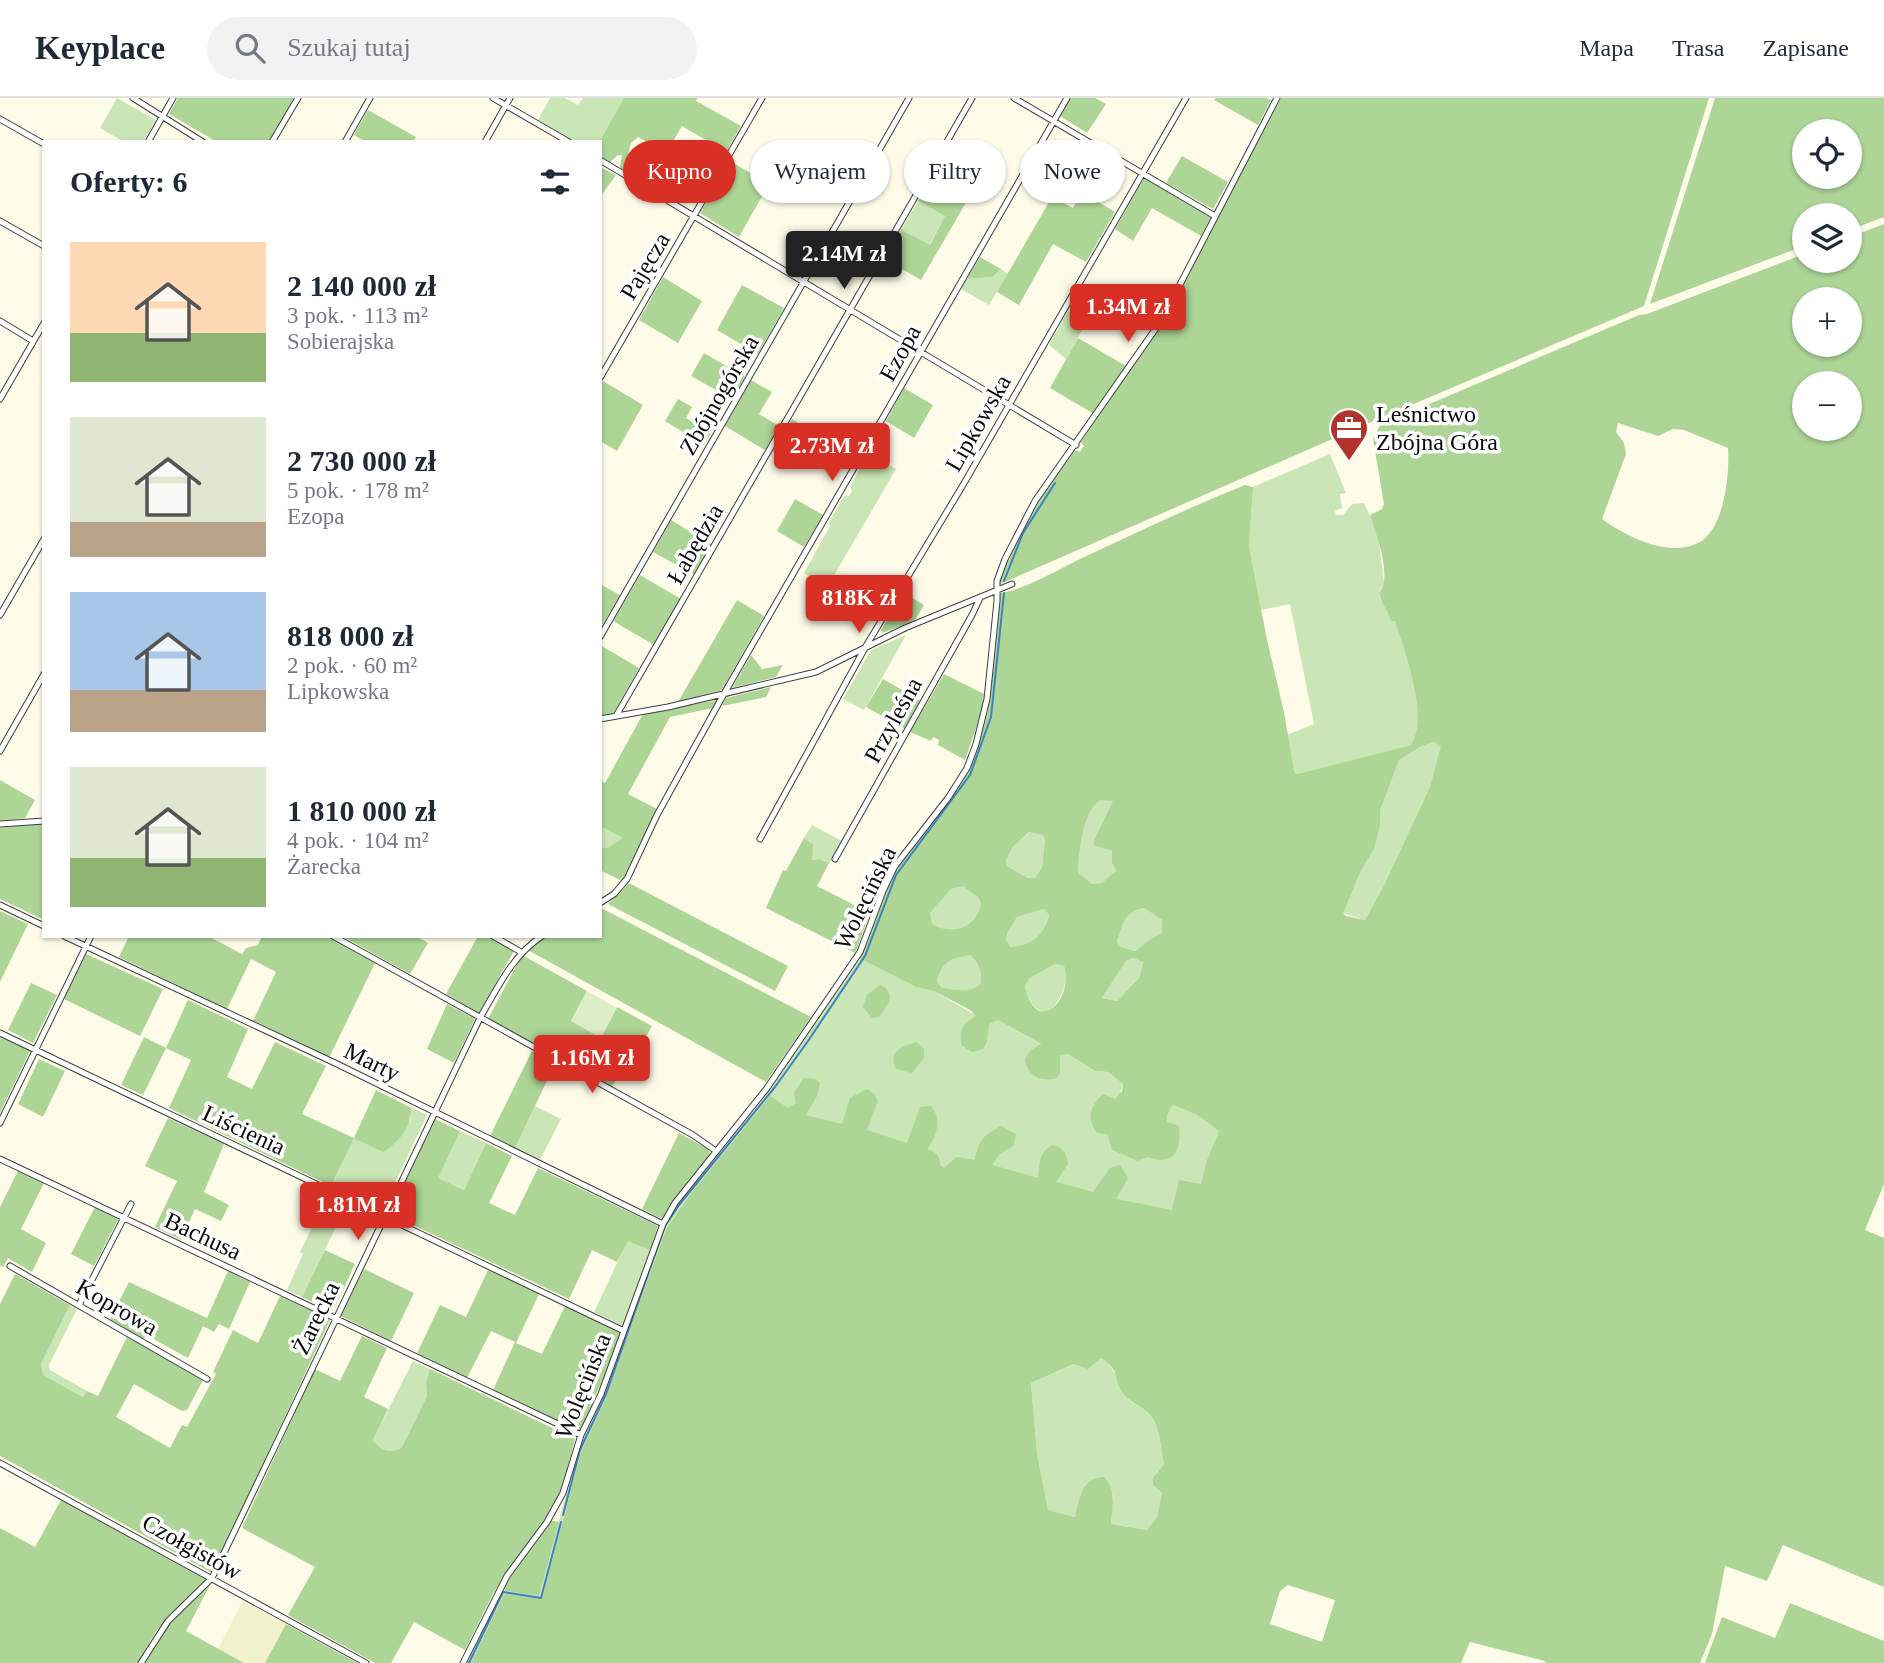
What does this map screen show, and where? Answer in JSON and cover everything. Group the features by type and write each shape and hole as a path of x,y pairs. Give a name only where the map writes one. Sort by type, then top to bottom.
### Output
{"street":[{"path":"133,98 200,140"},
{"path":"149,140 173,98"},
{"path":"273,140 298,98"},
{"path":"346,140 370,98"},
{"path":"493,98 566,140"},
{"path":"486,140 510,98"},
{"name":"Pajęcza","path":"602,375 762,98"},
{"name":"Zbójnogórska","path":"602,633 909,98"},
{"name":"Łabędzia","path":"616,716 972,98"},
{"path":"1014,98 1215,216"},
{"name":"Ezopa","path":"602,902 624,884 657,815 725,692 1067,98"},
{"name":"Lipkowska","path":"760,839 866,646 1186,98"},
{"name":"Wolęcińska","path":"463,1663 507,1576 552,1515 566,1483 581,1435 597,1403 663,1224 675,1203 767,1088 860,951 895,866 948,798 967,768 987,699 999,573 1028,513 1160,321 1277,98"},
{"path":"0,119 42,143"},
{"path":"602,161 1076,444"},
{"path":"0,221 42,245"},
{"path":"0,321 33,341"},
{"path":"0,400 42,326"},
{"path":"0,615 42,542"},
{"path":"602,719 816,672 866,646 1012,584"},
{"name":"Przyleśna","path":"835,859 972,615 979,597"},
{"path":"0,751 42,678"},
{"path":"0,824 42,821"},
{"path":"0,905 42,925"},
{"name":"Marty","path":"68,938 334,1063 663,1224"},
{"path":"0,1123 90,938"},
{"path":"337,938 693,1135 716,1151"},
{"path":"497,938 522,952"},
{"name":"Żarecka","path":"212,1578 480,1018 510,967 522,952 540,938"},
{"name":"Liścienia","path":"0,1033 624,1332"},
{"name":"Bachusa","path":"0,1159 581,1435"},
{"path":"79,1306 131,1204"},
{"name":"Koprowa","path":"10,1266 207,1379"},
{"name":"Czołgistów","path":"0,1462 366,1663"},
{"path":"141,1663 168,1621 212,1578"}],"green space":[{"path":"117,98 156,120 144,140 121,140 100,128"},
{"path":"178,98 294,98 270,140 214,140 169,114"},
{"path":"550,98 565,98 578,105 583,98 624,98 600,140 573,140 538,120"},
{"path":"624,98 697,98 696,101 741,126 733,140 706,140 682,126 674,140 644,140 638,137 634,140 623,140 623,170 620,168 622,155 610,162 602,157 602,140"},
{"path":"1070,98 1095,98 1106,104 1087,133 1060,116"},
{"path":"1281,98 1709,98 1644,306 1000,584 1000,574 1029,514 1075,450 1080,452 1084,446 1081,442 1166,317"},
{"path":"1715,98 1884,98 1884,217 1862,225 1862,203 1792,203 1792,251 1650,304"},
{"path":"1214,100 1271,100 1258,125"},
{"path":"368,110 416,137 414,140 363,140 354,135"},
{"path":"1182,156 1228,182 1213,209 1166,183"},
{"path":"736,165 750,173 750,203 758,203 739,237 700,213 706,203 736,203"},
{"path":"602,168 616,175 602,194"},
{"path":"1144,178 1211,217 1201,236 1152,208 1133,241 1115,229"},
{"path":"917,203 945,216 929,246 901,230"},
{"path":"922,203 966,203 921,280 885,259 901,230 930,245 945,216"},
{"path":"1049,203 1063,203 1073,208 1076,203 1100,203 1115,212 1086,262 1053,244 1019,305 997,292"},
{"path":"1884,224 1884,1184 1865,1230 1884,1238 1884,1587 1783,1545 1767,1581 1725,1566 1712,1634 1700,1663 1545,1663 1470,1642 1461,1663 471,1663 503,1596 506,1594 542,1599 581,1452 603,1404 666,1229 689,1196 770,1096 788,1108 796,1103 794,1093 804,1078 816,1079 820,1083 817,1096 806,1115 842,1124 850,1098 867,1089 878,1101 867,1130 907,1143 920,1107 931,1106 936,1116 937,1128 927,1149 937,1154 940,1165 944,1168 956,1157 975,1160 982,1139 1001,1126 1016,1134 1014,1145 999,1155 992,1165 1038,1178 1042,1155 1052,1145 1064,1151 1068,1164 1056,1182 1093,1192 1110,1168 1120,1165 1128,1178 1116,1199 1172,1210 1179,1180 1201,1184 1206,1162 1219,1131 1197,1115 1173,1105 1167,1115 1167,1122 1179,1126 1180,1135 1177,1149 1170,1158 1157,1160 1148,1157 1137,1161 1112,1150 1107,1134 1097,1133 1091,1122 1092,1108 1103,1094 1115,1099 1122,1091 1123,1084 1108,1072 1095,1071 1068,1054 1060,1055 1060,1074 1055,1079 1035,1076 1028,1070 1025,1059 1031,1050 1041,1044 998,1020 989,1024 987,1042 983,1049 972,1052 962,1046 961,1036 965,1024 976,1016 970,1010 859,958 896,867 957,788 973,762 988,711 999,593 1027,585 1245,485 1253,487 1249,547 1294,771 1297,774 1411,745 1418,718 1414,684 1395,621 1391,621 1379,593 1383,586 1384,566 1370,515 1382,509 1384,504 1373,439 1380,425 1639,315 1792,259 1792,273 1862,273 1862,232","holes":["1618,423 1658,436 1673,429 1684,430 1728,448 1724,501 1707,537 1686,547 1661,546 1635,538 1602,519 1626,454 1624,443 1616,432","1433,742 1441,746 1430,787 1365,920 1346,916 1343,913 1361,870 1374,849 1380,828 1380,811 1399,760","1100,800 1113,801 1094,841 1095,846 1112,851 1112,863 1116,871 1102,883 1092,884 1078,873 1085,823","1029,832 1045,838 1042,867 1035,878 1028,878 1007,866 1006,860 1013,847","963,886 978,897 981,903 974,919 955,929 932,924 930,913 951,889","1144,908 1162,920 1162,933 1136,951 1121,947 1117,942 1123,925 1132,912","1044,909 1049,915 1040,934 1024,945 1010,947 1006,940 1017,917","970,955 979,968 981,983 967,990 941,987 937,981 945,964","1133,958 1143,962 1139,978 1117,1001 1102,998 1126,961","1055,964 1064,966 1064,991 1052,1008 1037,1010 1030,1001 1025,986 1030,978","1101,1358 1114,1370 1123,1394 1147,1412 1155,1423 1164,1464 1153,1478 1153,1485 1162,1493 1157,1517 1147,1530 1111,1524 1112,1493 1104,1477 1086,1485 1075,1517 1048,1510 1037,1454 1031,1383 1074,1364 1088,1369","1288,1585 1335,1600 1322,1642 1270,1624 1280,1591"]},
{"path":"980,257 1001,269 993,277 967,279"},
{"path":"1001,269 1008,274 989,305 961,289 967,279 993,277"},
{"path":"663,277 702,301 678,343 639,320"},
{"path":"742,285 784,308 758,354 717,330"},
{"path":"1068,311 1087,321 1066,359 1049,345"},
{"path":"1078,338 1126,366 1094,414 1050,388"},
{"path":"704,353 745,377 732,399 691,376"},
{"path":"751,380 772,392 759,414 779,426 765,450 725,426"},
{"path":"602,383 643,405 617,451 602,442"},
{"path":"904,388 933,405 914,438 886,421"},
{"path":"678,399 692,407 686,418 711,433 704,445 665,421"},
{"path":"792,419 828,440 813,466 777,445"},
{"path":"868,454 896,469 829,584 825,586 804,573 844,496 849,496 852,491 850,487"},
{"path":"1330,454 1346,493 1340,494 1342,508 1335,511 1336,515 1343,515 1352,504 1364,503 1378,534 1384,583 1379,593 1380,599 1387,606 1391,621 1395,620 1414,683 1418,717 1411,745 1297,774 1294,771 1287,735 1314,724 1290,604 1261,610 1249,547 1253,487"},
{"path":"795,499 823,515 804,547 777,531"},
{"path":"671,520 712,545 695,575 653,552"},
{"path":"640,575 681,599 654,645 613,621"},
{"path":"602,585 620,595 602,626"},
{"path":"904,593 924,605 915,620 883,633 881,630"},
{"path":"737,600 764,616 722,690 678,702"},
{"path":"906,635 864,710 843,699 871,650"},
{"path":"602,646 639,668 613,714 602,716"},
{"path":"751,655 762,669 783,665 776,677 732,688"},
{"path":"944,674 984,694 982,711 965,760 938,745 939,740 933,737 931,741 910,732"},
{"path":"883,679 921,701 905,729 866,707"},
{"path":"771,687 766,697 722,706 726,698"},
{"path":"717,700 713,708 670,717 628,794 657,809 622,881 602,871 602,849 623,838 602,827 602,782 605,783 643,714"},
{"path":"1433,742 1442,746 1430,787 1384,885 1365,920 1342,913 1361,869 1374,849 1380,828 1380,811 1399,760"},
{"path":"0,780 35,800 25,818 0,821"},
{"path":"1099,800 1114,800 1095,846 1112,851 1112,863 1116,872 1102,883 1091,884 1078,873 1079,855 1085,823"},
{"path":"42,822 42,919 0,899 0,828"},
{"path":"812,825 842,841 829,864 810,858 813,849 811,842 804,838"},
{"path":"602,827 624,838 602,849"},
{"path":"1030,832 1045,838 1042,867 1035,878 1028,878 1007,866 1006,860 1013,847"},
{"path":"804,838 813,844 812,860 819,859 829,863 817,886 870,913 855,953 766,908 783,870 786,871"},
{"path":"629,883 788,966 775,991 608,904"},
{"path":"963,885 978,897 981,903 974,919 955,929 932,924 930,913 951,889"},
{"path":"1144,908 1162,920 1162,933 1150,939 1137,951 1121,947 1117,942 1125,920 1132,912"},
{"path":"602,909 811,1017 766,1082 526,949 542,938 602,938"},
{"path":"1044,909 1049,915 1040,934 1024,945 1010,947 1006,941 1008,932 1017,917"},
{"path":"0,911 28,924 0,982"},
{"path":"128,938 212,938 242,954 246,948 258,945 261,938 331,938 375,963 329,1058 253,1021 276,972 251,959 227,1009 119,957"},
{"path":"346,938 419,938 428,943 410,974"},
{"path":"477,938 491,938 514,951 479,1013 446,994"},
{"path":"86,954 163,989 140,1036 64,999"},
{"path":"522,955 587,991 571,1021 600,1037 617,1007 652,1026 633,1060 614,1050 611,1055 635,1068 630,1077 620,1073 612,1087 488,1019"},
{"path":"970,955 979,968 981,983 967,990 941,987 937,981 945,964"},
{"path":"859,958 916,987 934,991 977,1016 998,1020 1042,1045 1068,1054 1095,1071 1108,1072 1123,1084 1107,1134 1112,1150 1137,1161 1173,1105 1197,1115 1219,1131 1206,1162 1198,1198 592,1606 503,1596 471,1663 465,1663 501,1590 539,1595 578,1449 602,1399 662,1231 671,1212 767,1093","holes":["689,1196 560,1530 581,1452 603,1404 666,1229"]},
{"path":"1133,958 1143,962 1139,978 1117,1001 1102,998 1126,961"},
{"path":"1055,964 1064,966 1065,985 1053,1007 1049,1012 1044,1012 1032,1004 1025,986 1030,978"},
{"path":"31,983 57,995 33,1043 8,1030"},
{"path":"880,985 886,988 890,995 889,1002 879,1017 872,1018 863,1007 867,995"},
{"path":"587,991 617,1008 601,1038 571,1021"},
{"path":"188,1000 248,1029 227,1077 252,1089 275,1042 326,1066 302,1114 354,1138 331,1186 169,1108 191,1060 166,1048"},
{"path":"447,1004 475,1019 454,1063 427,1049"},
{"path":"0,1037 30,1051 0,1113"},
{"path":"144,1037 166,1048 143,1095 121,1085"},
{"path":"917,1042 924,1049 924,1058 912,1073 896,1069 894,1058 898,1050"},
{"path":"532,1051 555,1064 515,1148 490,1136"},
{"path":"39,1059 65,1071 43,1117 18,1104"},
{"path":"376,1090 412,1108 403,1133 383,1152 354,1138"},
{"path":"535,1106 561,1119 540,1160 515,1148"},
{"path":"412,1108 427,1115 382,1210 331,1186 354,1138 410,1121"},
{"path":"168,1118 224,1144 204,1192 229,1205 221,1221 195,1209 181,1240 155,1227 177,1181 145,1166"},
{"path":"435,1119 460,1131 438,1178 464,1190 486,1143 512,1156 489,1203 515,1215 538,1168 658,1226 650,1250 628,1241 617,1262 592,1250 569,1299 390,1214"},
{"path":"460,1131 486,1143 464,1190 437,1178"},
{"path":"679,1133 708,1149 710,1154 662,1219 642,1209"},
{"path":"18,1171 44,1183 21,1229 46,1243 32,1272 8,1258 3,1267 0,1265 0,1207"},
{"path":"329,1193 348,1202 302,1297 287,1290 303,1254 300,1252"},
{"path":"95,1207 119,1218 94,1266 71,1254"},
{"path":"628,1240 650,1250 623,1326 594,1312"},
{"path":"325,1250 355,1264 335,1307 328,1309 302,1297"},
{"path":"364,1269 414,1293 391,1341 341,1316"},
{"path":"488,1270 539,1294 516,1343 542,1354 565,1306 622,1334 580,1432 493,1390 515,1342 491,1331 467,1378 417,1353 440,1305 466,1317"},
{"path":"228,1271 250,1282 229,1329 219,1324 214,1332 203,1326 188,1358 146,1335 143,1340 110,1319 129,1282 207,1318"},
{"path":"15,1274 70,1305 41,1364 43,1375 83,1397 87,1391 98,1396 127,1337 203,1380 187,1410 182,1411 134,1384 116,1417 170,1448 182,1425 187,1427 216,1374 213,1372 233,1330 258,1343 280,1296 330,1320 212,1573 0,1456 0,1304"},
{"path":"70,1305 77,1309 49,1365 50,1370 87,1391 83,1397 43,1375 41,1364"},
{"path":"362,1336 387,1348 364,1397 388,1409 373,1440 382,1449 394,1451 402,1447 427,1396 426,1382 430,1369 575,1439 562,1490 539,1529 494,1592 465,1650 414,1622 391,1663 375,1663 288,1615 315,1567 242,1528 315,1369 340,1381"},
{"path":"1101,1358 1113,1370 1127,1398 1152,1417 1157,1430 1164,1465 1157,1472 1153,1485 1162,1493 1157,1517 1147,1530 1111,1524 1113,1494 1081,1493 1075,1517 1048,1510 1037,1454 1031,1383 1075,1364"},
{"path":"413,1361 430,1369 426,1382 427,1396 402,1447 394,1451 386,1450 373,1440"},
{"path":"61,1500 206,1580 157,1630 137,1663 0,1663 0,1528 35,1547"},
{"path":"550,1520 559,1522 539,1596 501,1590"},
{"path":"210,1585 186,1631 244,1663 144,1663 169,1623"},
{"path":"243,1600 286,1624 265,1663 244,1663 218,1649"},
{"path":"1790,1603 1884,1641 1884,1663 1705,1663 1722,1617 1775,1638"},
{"path":"286,1624 357,1663 265,1663"}],"waterway":[{"path":"1004,581 1023,533 1055,483"},
{"path":"563,1515 580,1450 606,1394 665,1226 808,1041 865,956 896,875 970,775 991,717 1004,593"},
{"path":"469,1663 503,1592 541,1598 561,1522"}],"place":[{"name":"Leśnictwo Zbójna Góra","path":"1349,462"}]}
